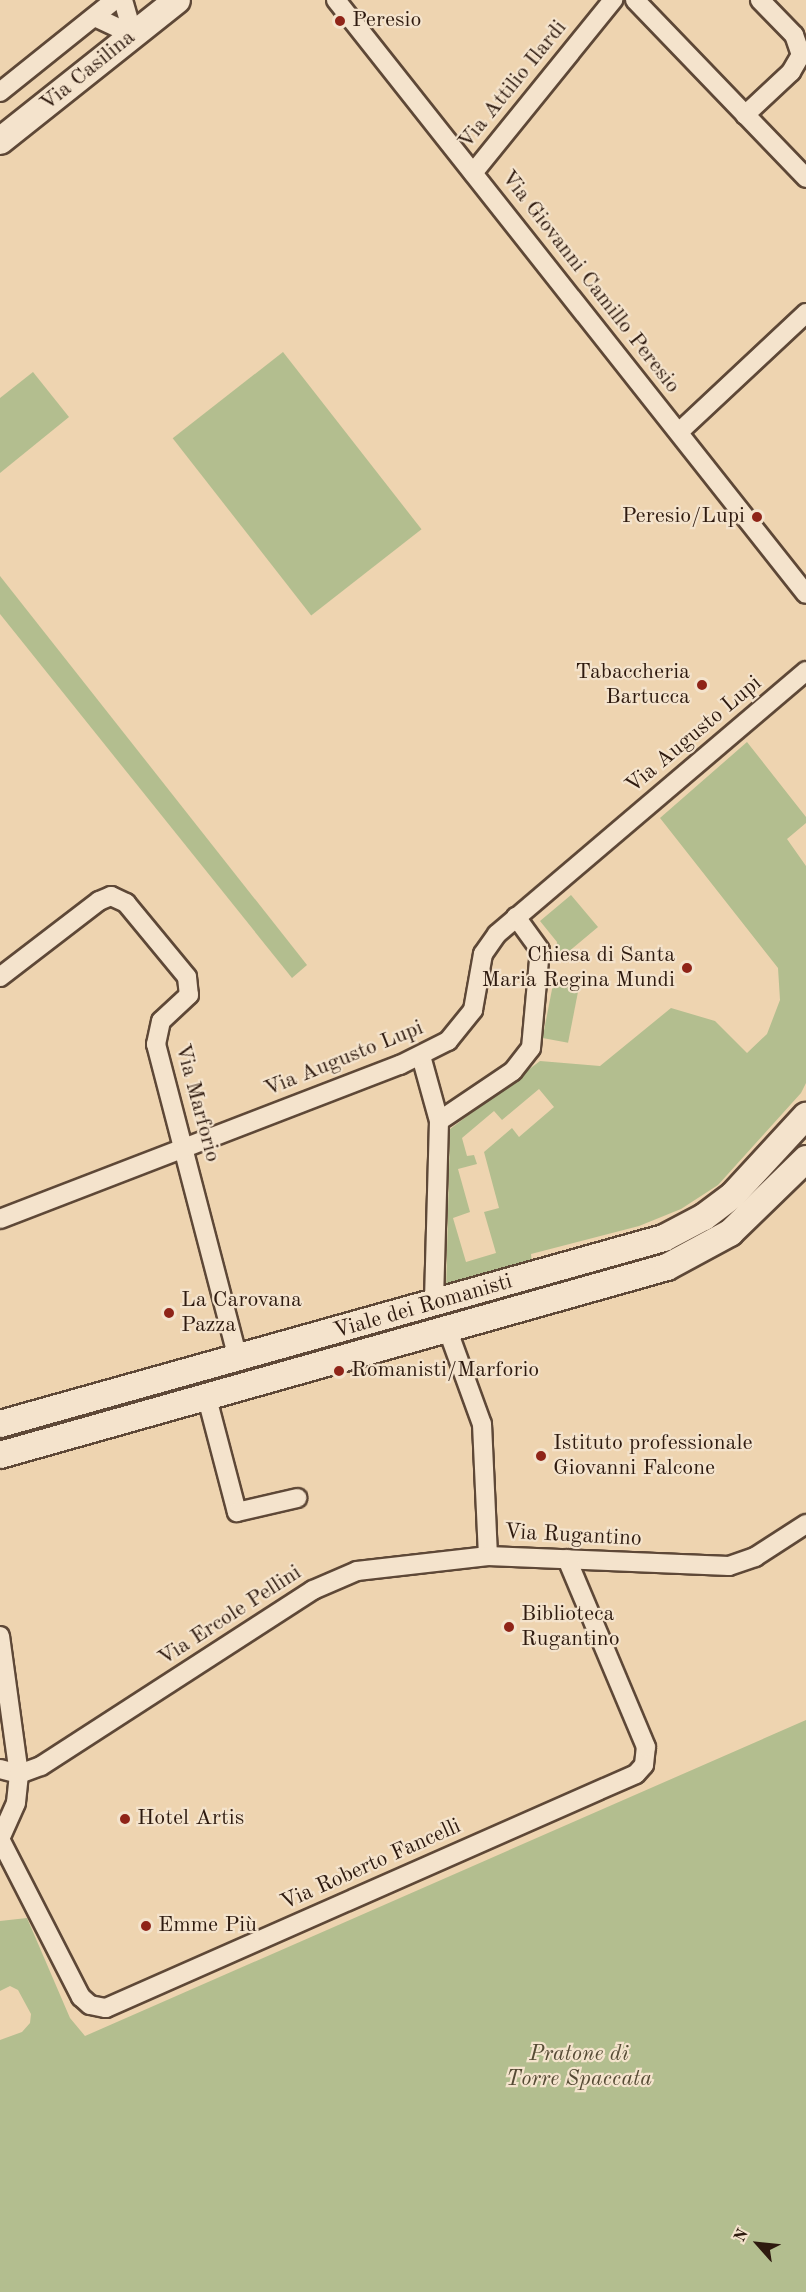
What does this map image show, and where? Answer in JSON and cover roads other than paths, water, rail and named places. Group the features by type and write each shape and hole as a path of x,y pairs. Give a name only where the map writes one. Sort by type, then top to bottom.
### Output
{"street":[{"name":"Via Casilina","path":"0,92 115,0"},
{"path":"123,0 133,35"},
{"name":"Via Casilina","path":"0,141 177,0"},
{"name":"Via Giovanni Camillo Peresio","path":"336,0 806,594"},
{"name":"Via Attilio Ilardi","path":"473,172 613,0"},
{"path":"635,0 806,178"},
{"path":"745,115 791,72 801,55 794,34 760,0"},
{"path":"94,17 133,35"},
{"path":"679,432 806,313"},
{"name":"Via Augusto Lupi","path":"0,1219 421,1056 448,1041 466,1023 475,1005 485,950 516,917 806,671"},
{"name":"Via Marforio","path":"0,977 99,901 111,896 122,899 191,985 186,999 158,1025 155,1040 238,1358"},
{"path":"439,1121 513,1071 531,1048 540,950 516,917"},
{"path":"421,1056 439,1121 434,1305"},
{"name":"Viale dei Romanisti","path":"0,1424 434,1305 644,1244 681,1230 733,1195 806,1116"},
{"name":"Viale dei Romanisti","path":"0,1455 654,1271 699,1253 740,1225 806,1160"},
{"name":"Via Rugantino","path":"447,1328 482,1424 488,1556 729,1566 755,1557 806,1524"},
{"path":"207,1398 237,1512 297,1498"},
{"name":"Via Ercole Pellini","path":"19,1774 66,1751 324,1584 357,1571 488,1556"},
{"name":"Via Roberto Fancelli","path":"0,1839 81,1997 90,2005 106,2008 627,1778 644,1765 646,1747 567,1559"},
{"path":"0,1636 19,1774 16,1803 0,1839"},
{"path":"0,1769 19,1774"}],"place":[{"name":"Peresio","path":"340,21"},
{"name":"Peresio/Lupi","path":"757,517"},
{"name":"Tabaccheria Bartucca","path":"702,685"},
{"name":"Chiesa di Santa Maria Regina Mundi","path":"687,968"},
{"name":"La Carovana Pazza","path":"169,1313"},
{"name":"Romanisti/Marforio","path":"339,1371"},
{"name":"Istituto professionale Giovanni Falcone","path":"541,1456"},
{"name":"Biblioteca Rugantino","path":"509,1627"},
{"name":"Hotel Artis","path":"125,1819"},
{"name":"Emme Più","path":"146,1926"}],"park label":[{"name":"Pratone di Torre Spaccata","path":"579,2066"}]}
